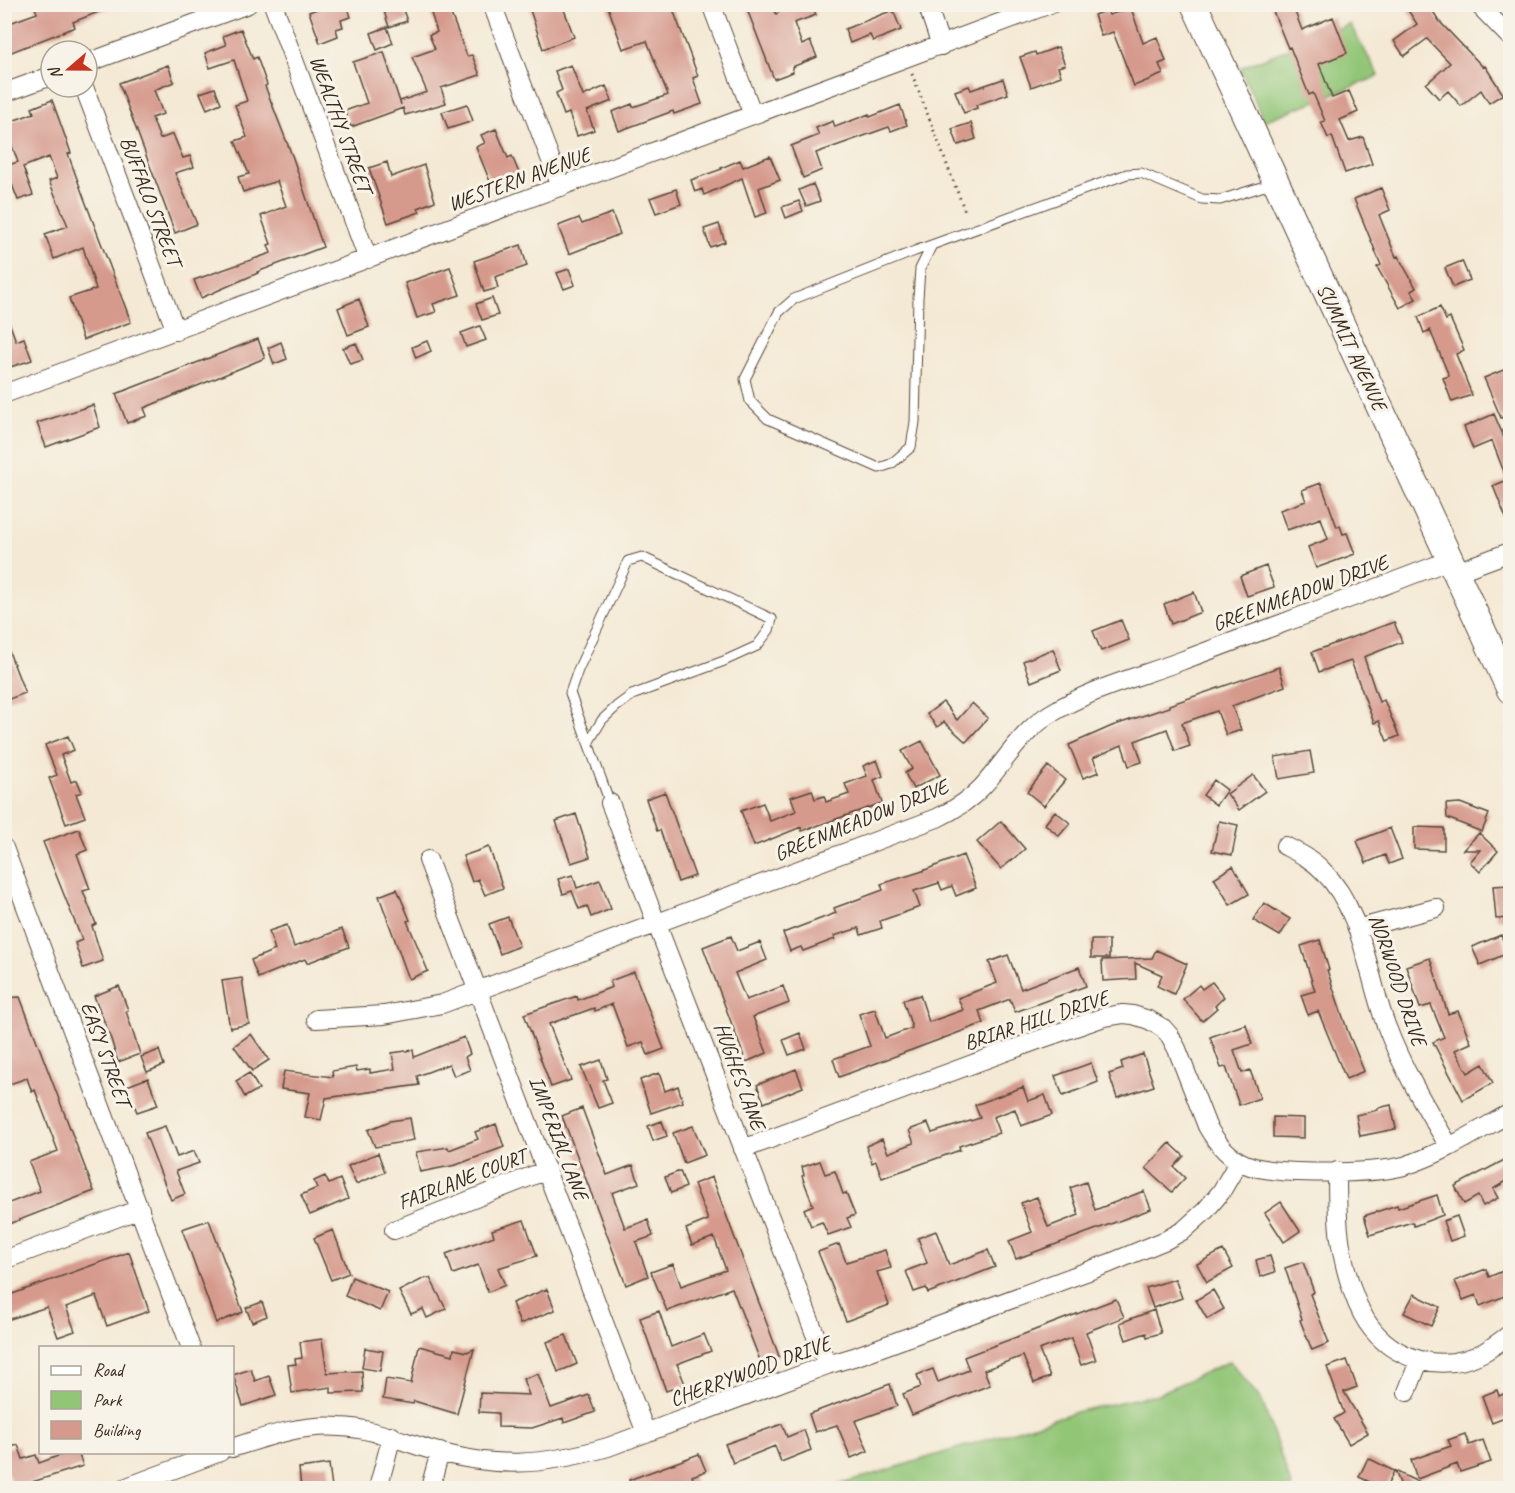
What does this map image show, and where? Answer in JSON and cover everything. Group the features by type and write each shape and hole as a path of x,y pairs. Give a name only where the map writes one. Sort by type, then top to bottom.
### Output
{"main road":[{"name":"SUMMIT AVENUE","path":"1194,4 1510,690"}],"street":[{"path":"99,59 248,4"},
{"name":"WEALTHY STREET","path":"273,4 368,259"},
{"path":"492,4 561,187"},
{"path":"711,4 753,115"},
{"path":"927,4 941,46"},
{"name":"WESTERN AVENUE","path":"4,394 1050,4"},
{"path":"1478,4 1510,37"},
{"path":"4,93 39,80"},
{"name":"BUFFALO STREET","path":"89,99 176,331"},
{"name":"GREENMEADOW DRIVE","path":"316,1018 384,1015 425,1009 563,960 953,811 981,788 1032,728 1067,705 1127,680 1368,592 1453,566 1510,552"},
{"name":"HUGHES LANE","path":"610,803 827,1365"},
{"name":"NORWOOD DRIVE","path":"1285,846 1308,858 1338,887 1357,929 1387,1027 1430,1115 1449,1146"},
{"name":"EASY STREET","path":"4,848 191,1346"},
{"name":"IMPERIAL LANE","path":"428,860 646,1433"},
{"path":"1357,929 1436,908"},
{"name":"BRIAR HILL DRIVE","path":"743,1149 1035,1041 1104,1017 1123,1014 1149,1020 1163,1028 1177,1049 1207,1126 1226,1152 1239,1161 1260,1170 1336,1172 1403,1166 1449,1146 1510,1113"},
{"name":"CHERRYWOOD DRIVE","path":"234,1447 276,1433 322,1426 362,1429 472,1460 526,1463 576,1456 646,1433 827,1365 857,1356 1110,1263 1166,1240 1184,1230 1205,1211 1221,1192 1239,1161"},
{"name":"FAIRLANE COURT","path":"394,1230 547,1170"},
{"path":"1336,1172 1339,1230 1345,1261 1360,1308 1376,1334 1403,1355 1437,1364 1469,1358 1484,1352 1510,1334"},
{"path":"4,1260 140,1209"},
{"path":"1407,1392 1419,1361"},
{"path":"378,1488 392,1437"},
{"path":"430,1488 440,1452"},
{"path":"124,1488 145,1485 215,1454"}],"lane":[{"path":"932,245 920,269 915,422 911,447 901,457 879,468 768,419 750,401 745,380 779,312 794,299 932,245 1127,174 1141,174 1202,199 1220,200 1276,182"},
{"path":"588,743 602,720 617,705 632,695 724,661 757,646 769,630 772,619 642,557 628,561 578,670 570,693 588,743 610,803"}],"path":[{"path":"912,74 966,214"}],"green space":[{"path":"1350,24 1379,76 1264,121 1240,68"},
{"path":"1230,1361 1262,1401 1292,1488 829,1488 1079,1411 1158,1394"}],"building":[{"path":"34,4 114,4 114,6 73,22 75,27 39,39 39,41 4,55 4,25 37,13"},
{"path":"330,4 347,4 351,17 341,20 343,27 336,29 338,36 320,43 309,12"},
{"path":"392,4 401,4 407,21 389,27 383,8"},
{"path":"428,4 473,4 474,6 451,14 467,56 472,55 480,75 441,88 446,103 405,115 403,108 351,127 345,111 367,103 353,62 384,52 401,105 400,101 427,92 412,57 435,49 429,35 437,32"},
{"path":"528,4 562,4 574,37 543,49"},
{"path":"607,4 671,4 698,76 693,78 702,104 674,114 673,111 619,131 612,112 632,104 633,107 668,95 647,41 623,49"},
{"path":"745,4 772,4 776,14 800,4 812,4 816,15 794,23 802,45 810,41 817,57 792,67 793,72 774,79"},
{"path":"1270,4 1292,4 1302,30 1333,17 1347,53 1319,64 1332,98 1349,91 1358,112 1340,120 1349,141 1363,137 1372,164 1345,173 1332,136 1328,138 1321,122 1325,121 1313,93 1309,95"},
{"path":"1404,4 1428,4 1440,22 1483,67 1485,66 1503,94 1489,103 1481,90 1461,106 1448,91 1439,99 1426,84 1450,63 1427,39 1404,56 1394,41 1417,24"},
{"path":"1131,8 1143,43 1157,37 1166,61 1159,64 1163,74 1134,86 1113,32 1101,36 1094,15 1107,10 1109,15"},
{"path":"893,10 901,30 873,41 870,35 850,43 845,29"},
{"path":"387,27 393,43 377,50 371,33"},
{"path":"241,29 253,59 257,57 267,85 265,86 293,158 323,247 257,272 201,298 194,280 271,253 268,245 271,244 261,216 286,206 277,181 243,192 238,177 249,174 235,141 247,137 235,105 247,101 234,60 210,68 205,53 226,45 223,36"},
{"path":"1058,47 1065,65 1058,67 1061,76 1031,87 1020,57 1035,52 1036,55"},
{"path":"168,65 174,82 154,90 163,114 152,118 160,139 173,134 183,158 190,156 194,167 175,173 197,224 175,233 119,83"},
{"path":"571,65 583,96 606,86 612,101 587,111 594,130 577,136 569,113 564,115 556,93 562,90 555,71"},
{"path":"1003,79 1008,94 976,105 977,108 964,113 955,91 969,86 971,90"},
{"path":"215,88 221,103 207,109 200,93"},
{"path":"52,100 71,153 68,154 131,322 83,340 69,298 96,289 83,247 54,259 45,234 68,226 49,181 57,178 49,157 23,167 33,195 18,200 5,166 18,162 4,124 34,113 32,108"},
{"path":"467,104 473,121 448,129 442,112"},
{"path":"900,105 907,125 891,131 889,127 816,153 822,170 803,178 791,146 819,135 816,128 833,121 835,127"},
{"path":"971,123 976,139 958,145 952,129"},
{"path":"496,129 508,158 512,156 521,178 493,189 476,147 485,143 481,135"},
{"path":"770,156 780,180 759,188 767,213 755,217 742,178 704,195 702,189 695,192 691,180 740,160 743,167"},
{"path":"387,162 391,177 424,165 435,201 418,208 420,212 388,223 369,168"},
{"path":"813,184 820,201 806,206 799,190"},
{"path":"1381,188 1390,210 1379,215 1396,257 1398,256 1416,288 1411,291 1416,299 1400,308 1377,267 1381,265 1354,199"},
{"path":"676,189 681,204 656,213 650,198"},
{"path":"799,201 803,211 786,218 782,207"},
{"path":"612,213 620,234 569,254 558,226 579,218 582,224"},
{"path":"719,224 725,242 710,247 704,229"},
{"path":"521,245 527,266 495,277 498,288 484,292 474,261"},
{"path":"1462,261 1470,280 1453,287 1445,268"},
{"path":"450,267 460,295 433,304 436,312 417,318 405,283"},
{"path":"569,269 575,285 564,289 557,273"},
{"path":"492,298 498,315 482,320 476,304"},
{"path":"359,299 369,327 348,335 338,308"},
{"path":"1440,307 1446,320 1450,318 1464,350 1456,354 1472,395 1452,402 1443,378 1449,376 1430,330 1424,333 1418,317"},
{"path":"4,314 6,314 16,341 24,338 32,360 7,368 4,361"},
{"path":"480,326 486,340 466,347 461,333"},
{"path":"258,339 265,358 144,408 147,416 127,423 116,394"},
{"path":"427,341 431,351 416,358 412,347"},
{"path":"281,342 287,359 274,364 268,348"},
{"path":"356,343 363,360 350,364 343,348"},
{"path":"1506,369 1510,380 1510,414 1501,418 1484,378"},
{"path":"93,405 100,427 46,447 37,423"},
{"path":"1494,414 1508,447 1510,446 1510,528 1493,486 1507,480 1492,441 1473,449 1464,427"},
{"path":"1321,483 1337,527 1340,526 1343,534 1347,533 1355,554 1316,568 1308,547 1328,539 1321,518 1287,530 1280,510 1306,501 1302,490"},
{"path":"1266,566 1274,587 1247,596 1240,576"},
{"path":"1194,592 1201,612 1171,624 1164,604"},
{"path":"1121,620 1129,640 1101,651 1093,631"},
{"path":"1394,622 1402,642 1364,657 1379,702 1384,700 1399,736 1387,741 1379,721 1374,723 1351,661 1319,672 1312,652"},
{"path":"6,644 25,693 4,701 4,645"},
{"path":"1053,649 1061,670 1031,682 1023,661"},
{"path":"1279,667 1285,686 1232,706 1241,730 1226,735 1217,711 1182,723 1190,746 1175,751 1167,729 1135,741 1142,762 1129,766 1122,745 1093,758 1099,772 1083,778 1069,745 1112,726"},
{"path":"943,702 957,720 972,703 988,718 966,742 944,722 937,727 927,714"},
{"path":"68,736 74,750 61,755 71,782 77,780 82,792 76,794 85,817 66,824 49,778 57,775 45,745"},
{"path":"922,741 940,775 913,789 905,773 912,769 902,751"},
{"path":"1310,751 1314,773 1279,779 1275,757"},
{"path":"877,760 883,776 874,780 882,803 802,831 801,827 754,846 741,811 763,803 770,821 796,811 791,797 812,790 815,799 824,796 826,802 849,794 845,784 867,776 863,766"},
{"path":"1048,766 1065,780 1044,806 1027,792"},
{"path":"1253,775 1265,791 1239,810 1227,794"},
{"path":"1214,780 1227,790 1216,805 1203,795"},
{"path":"665,792 695,876 678,882 660,830 657,831 646,799"},
{"path":"1460,803 1489,814 1482,832 1447,818 1446,804"},
{"path":"1055,811 1070,823 1059,836 1045,824"},
{"path":"576,814 590,857 571,863 556,821"},
{"path":"1001,821 1025,849 1001,869 977,842"},
{"path":"1219,821 1238,825 1232,855 1212,851"},
{"path":"1414,827 1444,828 1444,850 1414,849"},
{"path":"1390,828 1402,859 1389,864 1385,855 1366,863 1357,841"},
{"path":"79,829 87,850 77,854 90,889 83,891 96,924 92,926 103,961 83,968 75,943 82,940 43,842"},
{"path":"1479,833 1498,851 1480,872 1470,862 1480,850 1463,850"},
{"path":"489,847 503,888 485,895 478,879 472,882 463,856"},
{"path":"963,855 976,888 956,896 952,886 942,890 939,883 914,891 920,907 880,921 882,928 861,935 859,928 834,936 835,939 803,951 801,947 790,951 783,933 836,913 834,908 883,890 881,884"},
{"path":"1233,866 1249,894 1230,905 1214,878"},
{"path":"573,875 577,888 600,880 611,909 591,917 587,906 579,909 572,891 563,894 558,879"},
{"path":"1510,885 1510,918 1496,919 1493,886"},
{"path":"397,889 410,920 407,921 428,971 409,979 379,896"},
{"path":"1264,903 1290,919 1280,936 1253,920"},
{"path":"508,917 519,946 500,954 489,924"},
{"path":"287,925 294,947 342,929 349,947 307,963 305,959 258,978 251,960 275,950 269,931"},
{"path":"1501,935 1508,953 1480,965 1472,947"},
{"path":"731,936 737,951 760,942 767,960 735,973 746,1000 783,986 789,1003 753,1017 767,1053 746,1062 703,947"},
{"path":"1091,940 1109,940 1109,958 1091,958"},
{"path":"1320,940 1329,970 1327,970 1364,1071 1346,1079 1318,1011 1308,1015 1301,995 1315,991 1301,946"},
{"path":"1156,950 1187,964 1174,994 1157,986 1162,975 1135,963 1136,979 1103,981 1102,960 1152,958"},
{"path":"1008,955 1021,989 1079,967 1086,986 1015,1012 1010,999 979,1011 984,1023 839,1077 833,1059 870,1046 859,1014 875,1009 885,1038 912,1028 903,1000 920,995 929,1022 963,1010 958,998 997,983 989,962"},
{"path":"1430,958 1448,1014 1458,1011 1471,1043 1455,1050 1468,1073 1483,1064 1493,1083 1463,1100 1433,1042 1444,1037 1431,1005 1420,1008 1406,966"},
{"path":"634,972 664,1049 648,1055 643,1042 628,1047 612,1004 595,1011 594,1008 549,1024 571,1080 551,1087 524,1014 577,996 578,1000 612,987 610,981"},
{"path":"242,978 249,1024 230,1028 222,981"},
{"path":"1212,982 1224,997 1215,1006 1217,1008 1202,1021 1183,999 1199,985 1202,989"},
{"path":"119,986 140,1054 118,1062 94,996"},
{"path":"20,997 94,1191 4,1226 4,1205 40,1191 29,1162 58,1151 35,1090 32,1092 27,1078 4,1086 4,998"},
{"path":"1246,1024 1252,1044 1234,1050 1242,1073 1250,1070 1260,1098 1239,1105 1226,1067 1221,1068 1210,1037"},
{"path":"800,1033 806,1049 789,1055 783,1040"},
{"path":"251,1034 269,1060 252,1071 234,1046"},
{"path":"464,1037 470,1054 465,1057 470,1070 454,1076 449,1064 417,1076 419,1085 326,1098 321,1120 305,1117 310,1093 281,1089 284,1071 333,1077 332,1071 356,1067 357,1071 370,1069 370,1073 395,1069 392,1053 413,1050 414,1057"},
{"path":"159,1050 164,1065 147,1072 141,1057"},
{"path":"1143,1054 1154,1086 1117,1098 1109,1074 1123,1069 1121,1062"},
{"path":"601,1060 607,1079 603,1080 612,1103 598,1108 581,1067"},
{"path":"1091,1063 1098,1082 1063,1096 1055,1076"},
{"path":"796,1069 803,1087 764,1103 757,1085"},
{"path":"249,1073 259,1089 245,1097 236,1081"},
{"path":"659,1073 665,1091 678,1086 683,1102 651,1113 640,1080"},
{"path":"148,1078 158,1105 137,1112 127,1086"},
{"path":"1023,1087 1028,1101 1045,1095 1052,1115 1021,1126 1015,1109 993,1117 999,1133 959,1146 960,1150 882,1178 876,1161 872,1163 866,1146 882,1139 888,1153 914,1143 909,1130 928,1123 932,1133 980,1118 975,1105"},
{"path":"1391,1105 1396,1129 1360,1136 1356,1115"},
{"path":"582,1108 607,1175 633,1165 639,1183 612,1193 625,1228 648,1220 653,1236 636,1242 648,1276 626,1285 562,1116"},
{"path":"1273,1117 1304,1118 1304,1138 1273,1137"},
{"path":"410,1118 414,1140 375,1147 368,1130 390,1121"},
{"path":"662,1121 667,1136 653,1141 648,1126"},
{"path":"496,1124 504,1147 456,1165 420,1172 416,1152 448,1147 449,1150 478,1139 475,1132"},
{"path":"165,1126 177,1157 194,1151 199,1163 176,1171 185,1194 171,1200 145,1133"},
{"path":"693,1126 705,1155 684,1163 673,1133"},
{"path":"1170,1143 1184,1156 1174,1167 1185,1178 1172,1192 1146,1168"},
{"path":"378,1153 385,1172 356,1184 348,1166"},
{"path":"1510,1157 1510,1179 1493,1189 1498,1198 1483,1206 1478,1196 1464,1204 1455,1186"},
{"path":"820,1161 825,1174 835,1171 843,1194 846,1193 855,1215 847,1218 851,1227 828,1235 822,1222 811,1226 804,1209 813,1205 802,1176 804,1175 802,1167"},
{"path":"680,1171 686,1187 671,1193 665,1177"},
{"path":"325,1176 329,1184 340,1179 348,1199 310,1215 301,1195 317,1188 314,1181"},
{"path":"712,1177 779,1356 761,1363 732,1288 667,1311 651,1272 673,1264 681,1286 726,1270 714,1237 692,1245 686,1229 708,1220 694,1184"},
{"path":"1086,1182 1095,1210 1144,1191 1151,1209 1016,1259 1009,1241 1032,1232 1021,1203 1037,1197 1048,1227 1079,1215 1070,1188"},
{"path":"1437,1195 1443,1215 1414,1226 1412,1222 1370,1235 1364,1216"},
{"path":"1281,1202 1300,1231 1284,1242 1265,1213"},
{"path":"1457,1216 1464,1236 1450,1241 1443,1221"},
{"path":"209,1220 243,1312 216,1323 182,1229"},
{"path":"524,1220 537,1256 498,1268 505,1285 488,1292 478,1265 453,1274 446,1254 494,1236 492,1230"},
{"path":"333,1230 349,1273 331,1280 314,1238"},
{"path":"936,1231 949,1265 988,1250 995,1267 928,1293 926,1288 914,1292 906,1271 927,1263 918,1238"},
{"path":"839,1244 846,1262 885,1250 891,1268 877,1272 889,1305 846,1321 818,1252"},
{"path":"1223,1250 1233,1268 1207,1282 1197,1264"},
{"path":"129,1252 149,1311 107,1326 96,1296 66,1307 75,1331 58,1337 47,1307 4,1321 4,1297"},
{"path":"1270,1256 1275,1272 1260,1277 1256,1260"},
{"path":"1303,1262 1314,1292 1310,1294 1329,1343 1312,1350 1300,1320 1302,1319 1285,1268"},
{"path":"1510,1268 1510,1294 1480,1306 1476,1295 1463,1300 1455,1281 1486,1269 1489,1277"},
{"path":"352,1277 388,1292 380,1311 345,1296"},
{"path":"425,1278 430,1278 446,1309 427,1318 423,1309 411,1314 399,1291"},
{"path":"1175,1279 1182,1298 1153,1308 1146,1288"},
{"path":"547,1289 555,1310 520,1324 512,1303"},
{"path":"1213,1290 1224,1309 1207,1319 1196,1300"},
{"path":"1414,1294 1440,1307 1431,1326 1404,1313"},
{"path":"1116,1299 1124,1317 1086,1332 1096,1360 1081,1365 1071,1338 1039,1350 1050,1377 1034,1383 1023,1356 984,1370 990,1385 912,1415 903,1394 921,1387 917,1375 933,1369 938,1382 969,1370 964,1357"},
{"path":"262,1302 267,1316 252,1322 246,1308"},
{"path":"1154,1310 1161,1333 1147,1337 1146,1333 1126,1340 1120,1323"},
{"path":"659,1311 671,1347 704,1334 711,1351 677,1364 685,1384 666,1391 640,1318"},
{"path":"566,1335 577,1364 558,1372 547,1342"},
{"path":"322,1339 327,1373 362,1371 363,1392 331,1393 331,1387 292,1393 288,1365 296,1364 295,1359 302,1358 300,1342"},
{"path":"419,1346 453,1355 454,1349 467,1352 474,1349 457,1414 414,1401 413,1404 383,1399 386,1379 411,1383"},
{"path":"365,1348 383,1351 380,1371 362,1368"},
{"path":"1347,1360 1357,1387 1344,1392 1368,1433 1349,1444 1334,1419 1344,1413 1327,1367"},
{"path":"251,1369 255,1381 269,1376 276,1395 243,1406 234,1375"},
{"path":"538,1374 551,1408 589,1395 595,1412 564,1423 563,1418 532,1428 498,1427 498,1413 479,1412 480,1393 529,1395 523,1379"},
{"path":"890,1384 897,1406 855,1421 868,1451 851,1458 837,1425 815,1432 809,1414"},
{"path":"1497,1390 1499,1396 1508,1392 1510,1416 1492,1423 1482,1396"},
{"path":"782,1424 787,1437 804,1430 811,1450 781,1462 775,1446 733,1463 725,1444"},
{"path":"1465,1434 1469,1445 1483,1440 1491,1462 1460,1472 1457,1464 1417,1479 1411,1460 1451,1446 1448,1440"},
{"path":"18,1445 23,1459 36,1455 39,1463 64,1454 79,1454 83,1466 13,1488 4,1464 4,1449"},
{"path":"699,1454 706,1471 692,1476 697,1488 633,1488 629,1480"},
{"path":"1368,1458 1394,1471 1386,1488 1359,1477"},
{"path":"329,1464 332,1488 301,1488 299,1468"},
{"path":"1395,1471 1430,1488 1402,1488"}]}
